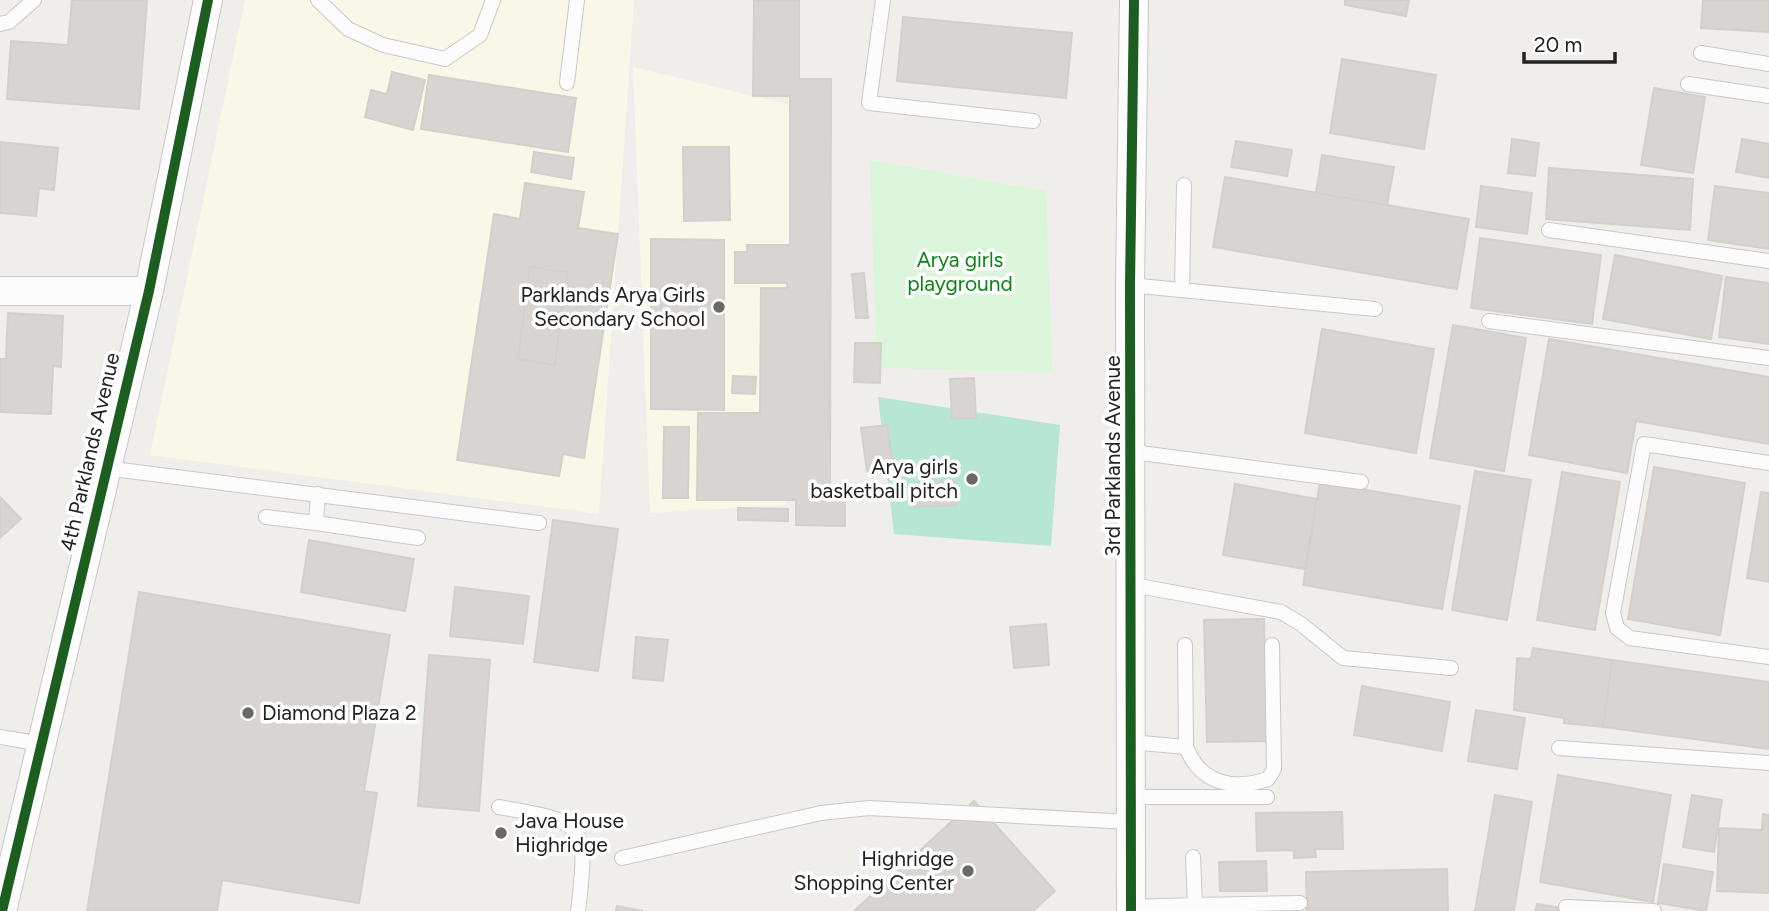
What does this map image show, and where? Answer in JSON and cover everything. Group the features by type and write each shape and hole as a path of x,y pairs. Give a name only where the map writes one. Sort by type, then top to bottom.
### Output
{"street":[{"name":"4th Parklands Avenue","path":"2,911 149,291 208,0"},
{"name":"3rd Parklands Avenue","path":"1128,1 1133,452 1131,909"},
{"path":"0,291 149,291"}],"lane":[{"path":"0,24 9,22 34,0"},
{"path":"318,0 348,29 383,45 444,59 480,35 492,0"},
{"path":"567,83 577,0"},
{"path":"883,0 869,103 1033,121"},
{"path":"1701,53 1769,64"},
{"path":"1688,85 1769,96"},
{"path":"1182,289 1184,186"},
{"path":"1549,230 1769,261"},
{"path":"1130,285 1375,309"},
{"path":"1489,321 1769,358"},
{"path":"1769,463 1644,444 1613,613 1616,628 1630,638 1769,657"},
{"path":"1133,452 1361,482"},
{"path":"105,468 539,523"},
{"path":"316,523 318,494"},
{"path":"266,517 418,538"},
{"path":"1133,585 1281,612 1301,624 1321,644 1343,658 1451,668"},
{"path":"1185,645 1186,747 1192,764 1205,778 1226,783 1256,783 1268,779 1274,768 1272,645"},
{"path":"0,737 42,744"},
{"path":"1131,742 1186,747"},
{"path":"1559,748 1769,763"},
{"path":"622,858 821,813 869,808 1130,810 1267,797"},
{"path":"499,807 554,817 575,828 582,844 578,911"},
{"path":"1193,857 1194,908"},
{"path":"1131,909 1300,903"},
{"path":"1566,906 1654,911"}],"shaded area":[{"path":"245,0 634,0 599,514 150,455"},
{"name":"Parklands Arya Girls Secondary School","path":"633,67 806,109 785,505 650,513"}],"green space":[{"name":"Arya girls playground","path":"870,160 1046,191 1052,372 877,368"},
{"name":"Arya girls basketball pitch","path":"878,397 1060,425 1051,546 894,534"}],"building":[{"path":"72,0 147,0 139,109 7,99 11,41 68,45"},
{"path":"754,0 799,0 799,79 831,79 830,494 845,494 845,526 796,525 796,500 697,500 698,413 760,413 761,288 787,288 787,283 735,283 735,252 747,252 747,245 790,245 790,96 753,96"},
{"path":"1345,0 1409,0 1406,16 1345,5"},
{"path":"1703,0 1769,0 1769,32 1701,28"},
{"path":"903,17 1072,33 1066,98 897,81"},
{"path":"1342,59 1436,75 1424,149 1330,133"},
{"path":"392,72 425,80 413,130 365,117 371,90 387,94"},
{"path":"429,75 576,98 568,152 421,129"},
{"path":"1654,88 1705,97 1693,173 1641,165"},
{"path":"1512,139 1539,143 1535,176 1508,173"},
{"path":"1742,139 1769,144 1769,178 1736,172"},
{"path":"1236,141 1292,150 1287,176 1231,167"},
{"path":"0,142 58,148 54,190 39,188 36,216 0,213"},
{"path":"683,147 729,147 730,220 684,221"},
{"path":"534,152 574,158 571,179 531,172"},
{"path":"1322,155 1394,167 1387,205 1316,193"},
{"path":"1549,168 1693,179 1690,230 1546,219"},
{"path":"1225,177 1469,219 1457,289 1213,247"},
{"path":"525,183 584,192 578,228 618,234 584,458 563,454 559,476 457,460 494,214 520,219","holes":["530,267 567,272 555,365 518,359"]},
{"path":"1481,186 1532,193 1527,234 1476,227"},
{"path":"1715,186 1769,193 1769,249 1708,240"},
{"path":"1480,238 1601,255 1592,324 1471,308"},
{"path":"651,239 724,240 724,410 651,409"},
{"path":"1615,255 1722,276 1711,339 1603,319"},
{"path":"530,267 567,272 555,365 518,359"},
{"path":"864,273 868,318 856,318 852,274"},
{"path":"1726,277 1769,283 1769,344 1719,337"},
{"path":"8,313 63,316 61,367 53,366 51,414 0,412 0,359 6,359"},
{"path":"1453,325 1526,338 1504,471 1430,458"},
{"path":"1322,329 1434,349 1416,453 1305,433"},
{"path":"1549,339 1769,377 1769,444 1636,421 1627,473 1529,455"},
{"path":"855,343 881,343 880,383 854,382"},
{"path":"733,376 756,377 755,394 732,393"},
{"path":"974,378 976,418 952,419 950,379"},
{"path":"887,425 893,467 867,471 861,428"},
{"path":"664,427 689,427 688,498 663,498"},
{"path":"1654,467 1745,483 1720,635 1628,619"},
{"path":"1475,471 1531,480 1507,620 1452,610"},
{"path":"1562,472 1620,482 1595,630 1537,620"},
{"path":"955,481 957,505 915,507 913,484"},
{"path":"1320,482 1460,506 1442,609 1303,585"},
{"path":"1235,484 1317,499 1305,569 1223,555"},
{"path":"1761,492 1769,493 1769,582 1747,578"},
{"path":"0,497 21,519 0,538"},
{"path":"738,508 788,509 788,521 738,520"},
{"path":"553,520 618,529 598,671 534,662"},
{"path":"309,540 414,559 405,611 301,592"},
{"path":"455,587 529,596 523,644 450,636"},
{"name":"Diamond Plaza 2","path":"139,592 390,635 364,791 377,793 359,903 222,880 217,911 87,911"},
{"path":"1264,619 1267,741 1207,742 1204,620"},
{"path":"1046,624 1049,665 1014,668 1010,627"},
{"path":"636,637 668,640 663,681 633,678"},
{"path":"1533,648 1612,660 1603,727 1564,723 1564,718 1514,710 1517,658 1531,659"},
{"path":"429,655 490,660 479,811 418,806"},
{"path":"1612,660 1769,682 1769,749 1603,727"},
{"path":"1362,686 1450,702 1442,751 1354,735"},
{"path":"1476,710 1525,718 1517,769 1468,761"},
{"path":"1558,775 1671,795 1653,902 1540,882"},
{"path":"1495,795 1532,802 1514,911 1475,911"},
{"path":"1692,795 1722,800 1714,852 1683,847"},
{"name":"Highridge Shopping Center","path":"974,801 1055,891 1033,911 854,911"},
{"path":"1342,812 1343,849 1315,849 1316,857 1294,858 1294,850 1257,851 1256,813"},
{"path":"1763,814 1769,815 1769,893 1717,891 1719,828 1762,830"},
{"path":"1266,861 1267,891 1220,891 1219,862"},
{"path":"1664,864 1713,872 1706,911 1658,903"},
{"path":"1447,869 1448,911 1307,911 1306,872"},
{"path":"1537,904 1578,911 1535,911"},
{"path":"617,906 643,911 616,911"}],"cycle path":[{"path":"2,911 149,291 208,0"},
{"path":"1131,911 1130,285 1134,0"}],"place":[{"name":"Parklands Arya Girls Secondary School","path":"719,307"},
{"name":"Arya girls basketball pitch","path":"972,479"},
{"name":"Diamond Plaza 2","path":"248,713"},
{"name":"Java House Highridge","path":"501,833"},
{"name":"Highridge Shopping Center","path":"968,871"}]}
